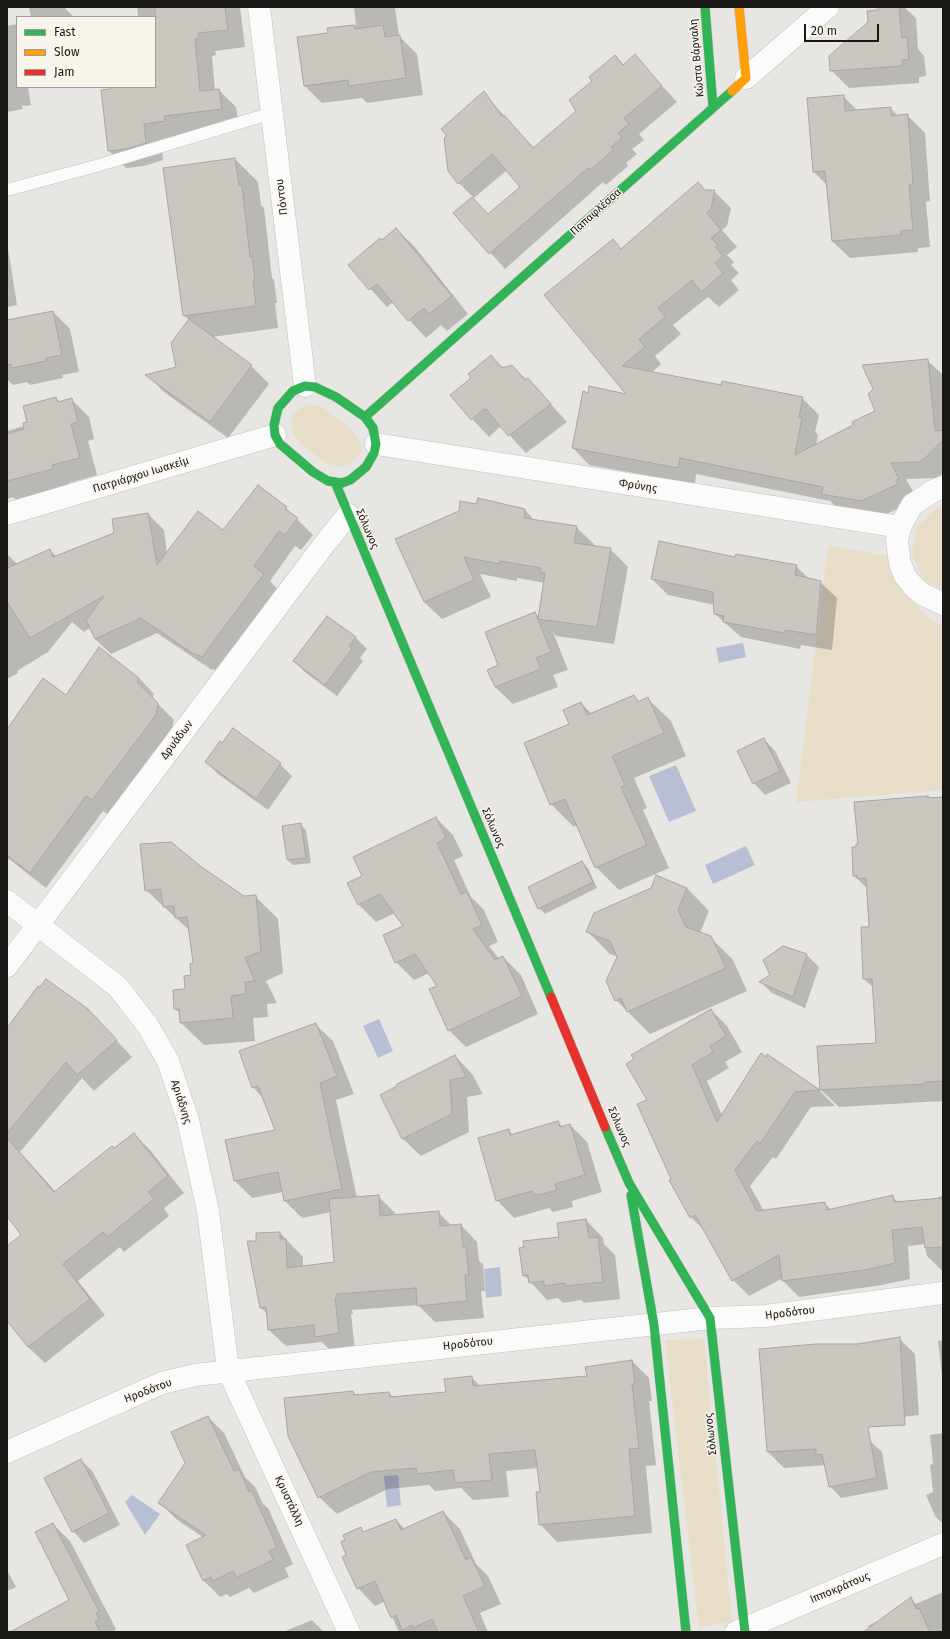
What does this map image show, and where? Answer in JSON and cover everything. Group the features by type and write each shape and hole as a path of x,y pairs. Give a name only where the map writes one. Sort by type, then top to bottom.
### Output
{"street":[{"name":"Πόντου","path":"259,7 305,386"},
{"name":"Κώστα Βάρναλη","path":"705,7 713,107"},
{"path":"739,7 746,78"},
{"name":"Παπαφλέσσα","path":"365,417 713,107 828,7"},
{"path":"305,386 324,390 365,417 373,428 376,444 371,460 359,474 342,483 328,481 313,472 295,459 280,444 275,435 275,415 282,401 293,391 305,386"},
{"name":"Πατριάρχου Ιωακείμ","path":"7,514 275,435"},
{"name":"Φρύνης","path":"376,444 900,527"},
{"name":"Σόλωνος","path":"335,482 629,1183 710,1318 742,1631"},
{"path":"943,487 933,491 912,505 900,527 898,540 898,552 905,576 922,594 943,604"},
{"name":"Δρυάδων","path":"7,966 321,548 348,516"},
{"name":"Αριάδνης","path":"7,901 118,987 148,1026 168,1062 188,1120 208,1211 228,1370"},
{"name":"Σόλωνος","path":"629,1183 654,1325 686,1632"},
{"name":"Ηροδότου","path":"7,1452 162,1383 195,1374 710,1318 765,1316 943,1293"},
{"name":"Κρυστάλλη","path":"228,1370 349,1632"},
{"name":"Ιπποκράτους","path":"742,1631 943,1544"}],"lane":[{"path":"7,190 96,166 272,113"}],"shaded area":[{"path":"310,404 323,408 349,427 357,436 362,447 361,453 351,464 340,467 326,463 303,446 294,436 291,423 293,414 304,406"},
{"path":"943,508 943,590 924,580 912,555 916,528 935,509"},
{"path":"828,545 897,558 915,603 928,618 943,626 943,790 796,802"},
{"path":"704,1339 732,1621 699,1628 665,1340"}],"water":[{"path":"743,643 746,657 719,663 716,648"},
{"path":"676,765 696,811 669,822 649,776"},
{"path":"746,846 755,865 713,884 705,865"},
{"path":"379,1019 393,1051 378,1058 363,1026"},
{"path":"500,1267 502,1296 486,1298 484,1269"},
{"path":"398,1475 401,1505 387,1507 384,1476"},
{"path":"132,1495 160,1514 145,1535 125,1502"}],"building":[{"path":"155,7 225,7 228,30 198,33 199,38 195,39 200,91 219,89 222,109 164,116 165,121 144,124 146,143 127,149 108,151 101,90 110,88 156,88"},
{"path":"878,7 899,7 902,38 907,37 909,59 902,60 902,66 830,71 829,56 868,22 867,11 878,10"},
{"path":"354,25 355,29 383,25 385,37 400,35 406,78 349,86 348,80 304,86 297,37 328,33 327,28"},
{"path":"635,54 662,86 624,118 629,124 618,133 622,138 611,147 613,150 590,170 588,168 489,254 453,213 472,197 488,214 520,187 492,154 458,184 448,171 444,138 447,136 441,129 484,91 502,116 504,115 533,148 576,111 569,100 592,81 589,77 615,55 623,65"},
{"path":"844,95 845,111 891,107 891,116 908,114 913,184 909,185 913,230 901,231 901,235 832,241 825,171 813,172 807,98"},
{"path":"235,158 239,185 242,185 250,257 252,256 255,280 253,281 256,306 183,316 163,168"},
{"path":"698,182 705,190 715,190 711,209 707,213 721,230 711,238 718,245 715,247 723,256 715,263 723,273 701,292 692,280 658,308 665,317 639,339 645,347 622,366 721,385 722,381 803,397 799,417 802,417 795,455 853,425 852,422 875,411 868,394 873,389 862,365 928,359 935,431 943,430 943,440 919,462 891,463 899,479 896,480 898,484 861,501 821,494 823,487 680,458 678,468 572,448 583,391 588,393 589,386 626,394 544,295 613,239 621,249"},
{"path":"396,228 452,296 429,314 424,308 408,321 377,284 369,290 348,265 380,238 382,240"},
{"path":"53,311 62,355 46,358 46,361 12,368 11,364 7,365 7,320"},
{"path":"189,319 252,365 210,422 145,375 176,367 171,343"},
{"path":"491,355 502,368 512,365 525,380 528,378 551,404 508,436 486,409 471,420 450,395 471,378 468,374"},
{"path":"56,397 58,402 72,398 78,422 71,424 80,458 52,465 53,469 7,481 7,434 24,429 23,423 27,422 23,406"},
{"path":"258,485 287,507 285,509 298,518 285,535 279,531 254,566 264,574 202,657 197,654 195,655 141,618 95,639 86,620 104,596 30,638 7,602 7,568 50,549 53,557 114,533 112,519 148,513 157,565 198,511 223,530"},
{"path":"478,498 525,509 524,518 577,526 574,543 611,548 597,627 538,619 545,573 540,572 541,568 500,561 500,564 464,557 474,580 424,602 395,539 459,511 460,501 476,504"},
{"path":"659,541 735,557 736,554 797,565 795,575 821,581 816,635 785,630 784,633 723,622 724,616 714,614 713,592 651,579"},
{"path":"535,612 551,652 536,658 541,669 495,687 487,670 498,665 485,632"},
{"path":"327,616 356,637 349,646 352,649 325,685 293,661"},
{"path":"99,647 139,678 137,682 158,703 156,715 92,800 86,796 30,873 7,855 7,729 43,678 66,695"},
{"path":"634,695 638,702 648,697 664,733 612,756 625,785 621,787 647,845 595,868 565,799 550,805 524,743 569,724 563,710 581,702 587,715"},
{"path":"233,728 281,763 256,799 205,762 220,741 222,743"},
{"path":"764,738 780,771 753,784 737,751"},
{"path":"928,796 928,798 943,797 943,1081 925,1082 925,1084 820,1090 817,1046 876,1043 872,979 863,979 861,927 869,927 866,878 858,879 857,876 853,876 852,847 856,847 856,844 858,844 854,802"},
{"path":"436,817 446,838 437,843 461,894 467,892 482,925 473,929 495,960 503,956 522,996 448,1031 429,989 437,986 415,954 395,963 383,935 403,926 380,894 358,905 347,883 362,876 353,857"},
{"path":"301,823 306,858 287,860 282,826"},
{"path":"171,842 203,868 244,896 256,895 261,951 245,958 255,981 245,982 246,994 231,996 233,1018 180,1023 179,1009 174,1009 173,990 185,989 184,976 191,975 190,964 193,963 187,917 175,918 174,906 163,907 161,889 145,891 140,844"},
{"path":"582,861 593,882 538,909 528,887"},
{"path":"656,875 687,888 678,910 686,927 711,936 726,968 627,1012 621,998 615,1001 606,981 617,957 610,941 586,932 594,913 651,888"},
{"path":"783,946 807,954 793,997 759,982 770,975 763,960"},
{"path":"46,979 88,1009 117,1040 77,1075 66,1062 7,1133 7,1028 38,986 40,987"},
{"path":"711,1009 726,1036 710,1046 713,1052 692,1065 717,1122 761,1053 766,1057 767,1054 820,1090 795,1092 760,1144 757,1141 735,1170 757,1211 825,1202 827,1210 893,1195 894,1202 943,1198 943,1247 925,1248 922,1227 892,1230 895,1263 865,1270 782,1281 779,1255 732,1281 695,1215 690,1218 669,1180 671,1179 637,1104 647,1100 626,1064 634,1059 631,1055"},
{"path":"316,1023 337,1076 320,1083 342,1189 284,1201 278,1172 234,1181 225,1140 275,1130 258,1086 252,1088 239,1051"},
{"path":"455,1055 466,1077 450,1080 452,1114 402,1139 380,1095 397,1086 397,1084"},
{"path":"558,1121 560,1127 570,1124 585,1175 555,1184 557,1190 535,1195 532,1191 496,1201 478,1138 509,1129 510,1135"},
{"path":"134,1133 168,1176 148,1192 154,1199 107,1237 103,1232 63,1264 90,1299 28,1347 7,1321 7,1246 21,1235 7,1216 7,1138 54,1192 112,1146 114,1148"},
{"path":"379,1195 380,1216 439,1211 440,1226 461,1224 463,1247 466,1247 469,1275 465,1275 467,1301 417,1306 416,1288 336,1294 337,1297 335,1298 339,1333 315,1337 314,1325 268,1330 266,1307 260,1308 247,1241 256,1241 256,1233 280,1232 280,1239 286,1239 287,1268 334,1262 329,1199"},
{"path":"586,1219 589,1238 598,1237 603,1282 566,1286 565,1283 544,1286 544,1281 529,1283 528,1275 523,1276 519,1248 524,1247 523,1241 559,1237 557,1223"},
{"path":"900,1337 905,1425 868,1427 877,1478 829,1487 822,1454 816,1455 816,1449 767,1452 759,1349 816,1344 857,1344"},
{"path":"632,1360 635,1384 632,1384 639,1448 629,1449 635,1516 539,1525 536,1492 540,1492 535,1450 489,1454 492,1480 455,1483 453,1470 417,1474 416,1468 371,1472 318,1498 288,1436 284,1398 353,1391 354,1395 389,1392 390,1397 446,1392 444,1379 472,1376 473,1386 587,1376 585,1367"},
{"path":"208,1416 234,1471 239,1469 249,1492 252,1491 277,1547 269,1551 273,1560 237,1577 233,1571 213,1581 211,1577 203,1581 186,1545 206,1535 158,1503 185,1463 171,1432"},
{"path":"81,1459 109,1513 72,1532 44,1478"},
{"path":"443,1511 466,1560 471,1557 485,1586 463,1596 479,1632 438,1632 432,1619 413,1628 412,1625 402,1630 396,1615 391,1618 375,1581 357,1589 342,1557 346,1555 341,1542 345,1540 343,1535 361,1527 363,1532 396,1519 401,1530"},
{"path":"53,1523 99,1611 96,1613 99,1620 95,1622 100,1632 10,1632 69,1600 35,1532"},
{"path":"911,1597 916,1609 919,1608 930,1632 863,1632"}],"traffic: fast":[{"path":"705,7 713,107"},
{"path":"365,417 732,91"},
{"path":"305,386 315,387 336,397 365,417 373,428 376,444 374,453 366,467 350,480 342,483 328,481 313,472 280,444 275,435 274,425 278,408 293,391 305,386"},
{"path":"335,482 551,997"},
{"path":"605,1127 629,1183 710,1318 745,1632"},
{"path":"631,1195 654,1325 686,1632"}],"traffic: slow":[{"path":"732,91 746,78 739,7"}],"traffic: jam":[{"path":"551,997 605,1127"}]}
